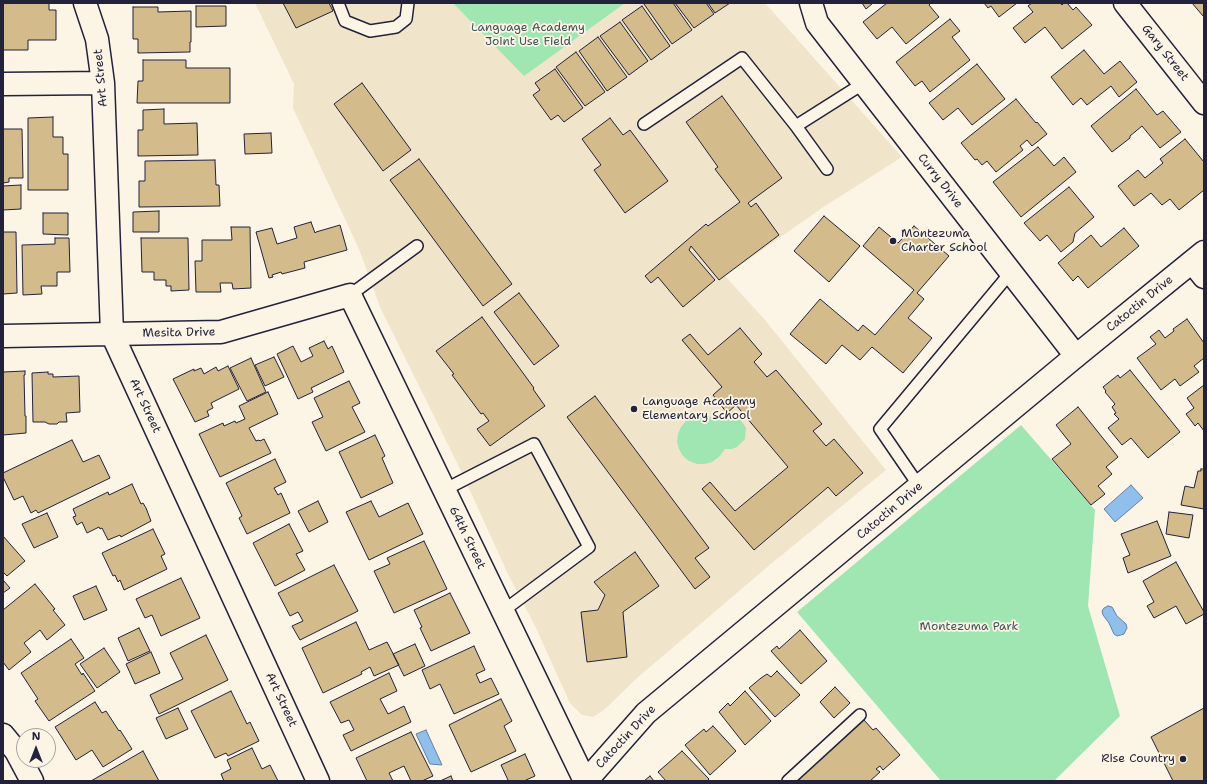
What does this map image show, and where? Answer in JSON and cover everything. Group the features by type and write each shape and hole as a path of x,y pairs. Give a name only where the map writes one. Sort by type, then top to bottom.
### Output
{"street":[{"name":"Art Street","path":"85,3 97,39 103,83 112,334 318,781"},
{"name":"Curry Drive","path":"811,3 817,23 1076,356"},
{"name":"Gary Street","path":"1125,3 1204,103"},
{"path":"3,84 103,83"},
{"name":"Catoctin Drive","path":"586,781 646,713 1076,356 1200,263"},
{"name":"Mesita Drive","path":"3,336 221,332 350,295"},
{"name":"64th Street","path":"350,295 586,781"},
{"path":"3,735 16,751 32,781"}],"lane":[{"path":"338,3 345,21 370,32 396,27 406,19 408,3"},
{"path":"644,124 742,58 796,126 827,169"},
{"path":"796,126 864,83"},
{"path":"350,295 417,246"},
{"path":"919,486 880,429 1011,272"},
{"path":"444,490 534,444 589,547 503,611"},
{"path":"788,781 860,715"}],"shaded area":[{"name":"Language Academy Elementary School","path":"255,3 765,3 902,157 822,208 725,276 765,320 886,470 772,563 637,678 604,710 593,717 582,715 570,703 535,626 507,572 461,471 380,307 359,249 293,108 294,84"}],"green space":[{"name":"Language Academy Joint Use Field","path":"453,3 625,3 524,76"},
{"path":"700,415 708,416 717,420 723,416 729,415 740,419 746,428 745,439 737,447 725,449 719,457 712,462 697,464 689,461 683,456 679,449 677,442 678,434 686,421 692,417"},
{"name":"Montezuma Park","path":"1021,425 1095,510 1088,606 1120,716 1054,781 941,781 797,612"}],"water":[{"path":"1131,485 1143,498 1115,522 1104,509"},
{"path":"1108,606 1112,607 1117,616 1126,624 1127,628 1124,634 1117,636 1114,634 1103,615 1102,611"},
{"path":"426,730 442,765 430,764 416,734"}],"building":[{"path":"3,3 49,3 49,10 56,10 56,40 28,40 28,50 3,50"},
{"path":"283,3 329,3 333,11 296,28"},
{"path":"673,3 692,30 672,44 644,4"},
{"path":"675,3 706,3 714,14 694,28"},
{"path":"708,3 730,3 715,13"},
{"path":"862,3 873,3 866,9"},
{"path":"887,3 931,3 929,5 939,17 906,44 892,27 877,39 863,22"},
{"path":"984,3 1017,3 999,17 991,6 988,8"},
{"path":"1032,3 1060,3 1062,5 1067,3 1073,10 1076,7 1092,25 1062,49 1045,27 1025,43 1013,28 1033,12 1028,6"},
{"path":"1192,3 1204,3 1203,16"},
{"path":"196,6 226,6 226,26 196,27"},
{"path":"642,6 670,46 651,60 622,20"},
{"path":"133,7 158,7 158,12 191,11 190,52 138,53 138,39 133,39"},
{"path":"950,19 960,31 952,37 970,60 930,92 922,81 915,86 896,62"},
{"path":"620,22 648,61 629,75 600,36"},
{"path":"598,37 627,77 607,91 579,51"},
{"path":"1084,50 1104,74 1120,61 1137,82 1119,97 1111,86 1087,105 1081,98 1073,105 1051,77"},
{"path":"576,52 605,92 585,106 556,67"},
{"path":"143,60 186,60 186,68 230,68 230,103 137,103 138,81 143,81"},
{"path":"977,64 1005,99 972,125 958,108 943,120 929,103"},
{"path":"555,69 583,108 564,122 558,115 551,120 533,95 540,90 535,83"},
{"path":"362,83 411,150 383,171 334,104"},
{"path":"1136,89 1157,115 1163,111 1181,132 1160,148 1142,126 1130,136 1130,138 1112,152 1091,126"},
{"path":"722,96 782,178 748,203 751,207 756,203 779,235 719,280 691,246 689,250 715,280 683,307 658,277 651,283 645,276 706,224 708,226 740,202 715,169 718,167 686,122"},
{"path":"1016,99 1047,134 1032,146 1027,140 1020,146 1023,150 996,172 987,161 982,165 977,159 975,160 961,143"},
{"path":"164,109 164,124 197,123 198,155 138,156 138,130 143,130 143,110"},
{"path":"53,117 53,137 63,137 63,154 68,154 68,190 28,190 28,118"},
{"path":"610,118 623,135 630,130 668,181 625,213 594,170 601,165 582,139"},
{"path":"3,129 22,129 23,178 9,178 9,182 3,183"},
{"path":"271,133 272,153 245,154 244,134"},
{"path":"1185,139 1204,162 1204,190 1179,210 1170,199 1162,205 1151,193 1134,206 1118,186 1138,170 1145,178 1163,163 1160,159"},
{"path":"1038,147 1054,166 1064,157 1076,172 1021,217 993,182"},
{"path":"419,159 512,284 483,306 390,180"},
{"path":"215,160 216,185 219,185 220,206 139,207 139,181 145,181 145,161"},
{"path":"21,185 21,209 3,210 3,186"},
{"path":"1069,187 1094,217 1075,233 1073,242 1061,252 1047,235 1040,241 1024,223"},
{"path":"159,211 159,232 133,232 133,212"},
{"path":"43,213 68,213 68,235 43,234"},
{"path":"824,216 860,246 829,282 794,251"},
{"path":"311,222 315,233 340,225 347,250 304,262 305,268 282,274 281,272 272,275 273,277 269,278 256,232 272,228 277,244 297,238 294,227"},
{"path":"914,226 949,256 917,293 924,299 908,318 932,338 903,373 872,347 860,360 842,345 826,364 790,334 820,299 858,331 863,325 875,335 914,290 863,246 879,227 898,243"},
{"path":"231,227 250,227 251,288 233,289 232,283 220,283 221,292 196,292 195,261 202,261 202,240 232,240"},
{"path":"1124,228 1139,246 1088,288 1078,276 1073,281 1058,263 1091,235 1101,247"},
{"path":"3,232 16,232 17,293 3,294"},
{"path":"55,238 69,238 70,272 57,272 57,286 41,286 42,294 23,295 22,245 55,244"},
{"path":"141,238 188,238 189,290 171,291 171,286 166,286 166,280 154,280 154,272 142,272"},
{"path":"519,293 559,346 534,365 494,312"},
{"path":"482,317 534,388 533,389 545,406 490,446 477,429 489,421 483,413 481,414 452,375 454,374 436,351"},
{"path":"1187,319 1204,343 1204,358 1194,366 1199,372 1180,386 1175,379 1161,390 1137,358 1156,344 1150,337 1159,330 1165,338 1174,331 1173,329"},
{"path":"740,328 762,354 754,362 767,377 776,370 822,424 813,431 826,446 834,439 863,473 836,496 828,487 754,550 702,489 710,482 735,511 788,467 736,405 727,413 713,395 722,387 682,340 690,334 708,355"},
{"path":"324,341 328,349 332,346 344,372 311,388 313,392 298,399 277,354 293,346 301,362 313,356 309,348"},
{"path":"274,357 284,377 265,386 255,365"},
{"path":"251,358 266,392 247,401 230,368"},
{"path":"228,366 239,389 211,403 213,408 207,411 209,416 195,422 173,379 194,369 194,371 201,368 204,374 216,367 218,371"},
{"path":"1130,370 1180,432 1148,458 1131,438 1122,445 1108,428 1119,419 1114,414 1116,413 1112,407 1115,404 1105,392 1106,391 1103,387 1118,375 1120,378"},
{"path":"25,371 26,433 3,435 3,372"},
{"path":"48,372 48,374 53,374 53,377 79,376 80,412 66,413 67,422 49,424 45,422 33,422 32,373"},
{"path":"349,381 360,403 352,407 365,432 326,451 312,422 323,417 314,398"},
{"path":"1204,385 1204,431 1198,423 1195,426 1186,414 1194,408 1187,398"},
{"path":"268,392 278,414 249,428 256,441 264,439 271,453 220,477 199,434 223,423 224,426 235,421 236,423 245,419 239,406"},
{"path":"595,396 709,548 695,558 710,577 695,589 567,417"},
{"path":"1078,407 1118,457 1106,467 1112,474 1098,486 1105,494 1091,505 1052,459 1071,444 1056,425"},
{"path":"375,435 385,456 382,458 393,483 361,498 339,452"},
{"path":"72,440 83,462 99,455 110,478 38,513 36,510 31,513 23,496 14,500 3,477 3,473"},
{"path":"275,459 286,482 274,488 278,495 281,493 290,513 247,534 239,518 242,516 226,483"},
{"path":"1201,469 1204,469 1204,509 1181,505 1185,486 1194,488 1198,471 1201,471"},
{"path":"132,484 141,504 143,503 146,508 151,521 121,537 120,535 108,540 102,528 100,529 99,527 87,533 82,522 77,525 73,517 76,516 73,509 108,492 109,495"},
{"path":"318,501 328,522 309,532 298,511"},
{"path":"371,501 379,517 408,503 423,534 369,560 346,512"},
{"path":"1169,512 1193,515 1189,538 1166,534"},
{"path":"47,513 58,537 34,548 22,524"},
{"path":"1157,521 1171,556 1128,573 1123,558 1130,555 1121,534"},
{"path":"289,524 303,551 296,554 305,570 275,586 253,543"},
{"path":"153,529 165,554 161,556 167,569 124,590 120,580 118,582 115,575 113,576 102,553"},
{"path":"3,536 25,561 7,576 3,572"},
{"path":"424,541 447,589 394,613 374,571 390,564 387,558"},
{"path":"635,552 659,586 623,612 627,657 587,662 581,612 598,610 605,595 594,582"},
{"path":"1176,562 1204,612 1204,614 1186,624 1176,606 1154,618 1147,606 1154,602 1143,581"},
{"path":"334,565 358,611 300,640 292,626 303,621 298,612 290,616 278,593"},
{"path":"181,578 200,618 161,636 152,615 145,618 136,599"},
{"path":"3,580 10,588 3,593"},
{"path":"35,584 55,609 53,610 65,625 47,640 40,630 24,643 31,652 9,670 3,662 3,610"},
{"path":"96,586 107,610 84,620 73,596"},
{"path":"450,593 470,633 431,651 420,628 422,627 414,610"},
{"path":"356,622 369,650 387,642 399,665 374,676 370,667 361,672 362,674 323,693 302,648"},
{"path":"139,628 150,651 128,661 118,638"},
{"path":"800,630 827,661 801,684 771,651 777,646 779,649"},
{"path":"206,635 228,680 159,714 150,695 183,679 170,653"},
{"path":"71,639 84,658 75,664 95,691 49,721 35,701 38,699 21,673"},
{"path":"415,644 425,666 404,676 393,654"},
{"path":"474,646 485,670 476,674 480,683 491,678 499,694 454,714 440,684 430,689 422,670"},
{"path":"104,648 120,672 97,688 80,664"},
{"path":"151,652 160,673 135,684 126,664"},
{"path":"777,671 800,695 775,717 749,688 767,674 771,677"},
{"path":"389,673 397,691 380,699 388,714 404,706 411,722 351,751 343,735 354,730 349,720 341,723 330,702"},
{"path":"835,687 850,703 834,718 820,702"},
{"path":"231,691 247,724 250,722 259,741 228,756 226,753 215,758 191,711"},
{"path":"745,691 771,721 745,745 719,712 728,703 730,706"},
{"path":"501,699 512,721 504,726 516,751 471,772 449,725"},
{"path":"95,702 102,713 106,711 132,749 103,767 92,750 76,760 55,727"},
{"path":"178,708 188,729 166,739 156,718"},
{"name":"Rise Country","path":"1204,708 1204,781 1173,781 1151,737"},
{"path":"864,720 873,730 876,728 900,755 883,770 880,766 876,769 880,772 870,781 797,781"},
{"path":"713,726 736,751 710,775 685,745 704,729 706,732"},
{"path":"411,732 433,776 422,781 411,781 404,766 389,773 393,781 367,781 356,758"},
{"path":"252,748 262,769 270,765 278,781 224,781 221,774 231,769 227,760"},
{"path":"143,751 159,781 91,781"},
{"path":"682,751 709,779 707,781 666,781 658,772"},
{"path":"525,754 535,776 524,781 507,781 508,780 501,765"},
{"path":"451,776 453,781 440,781"},
{"path":"650,776 654,781 644,781"}],"place":[{"name":"Montezuma Charter School","path":"893,241"},
{"name":"Language Academy Elementary School","path":"634,409"},
{"name":"Rise Country","path":"1183,759"}]}
